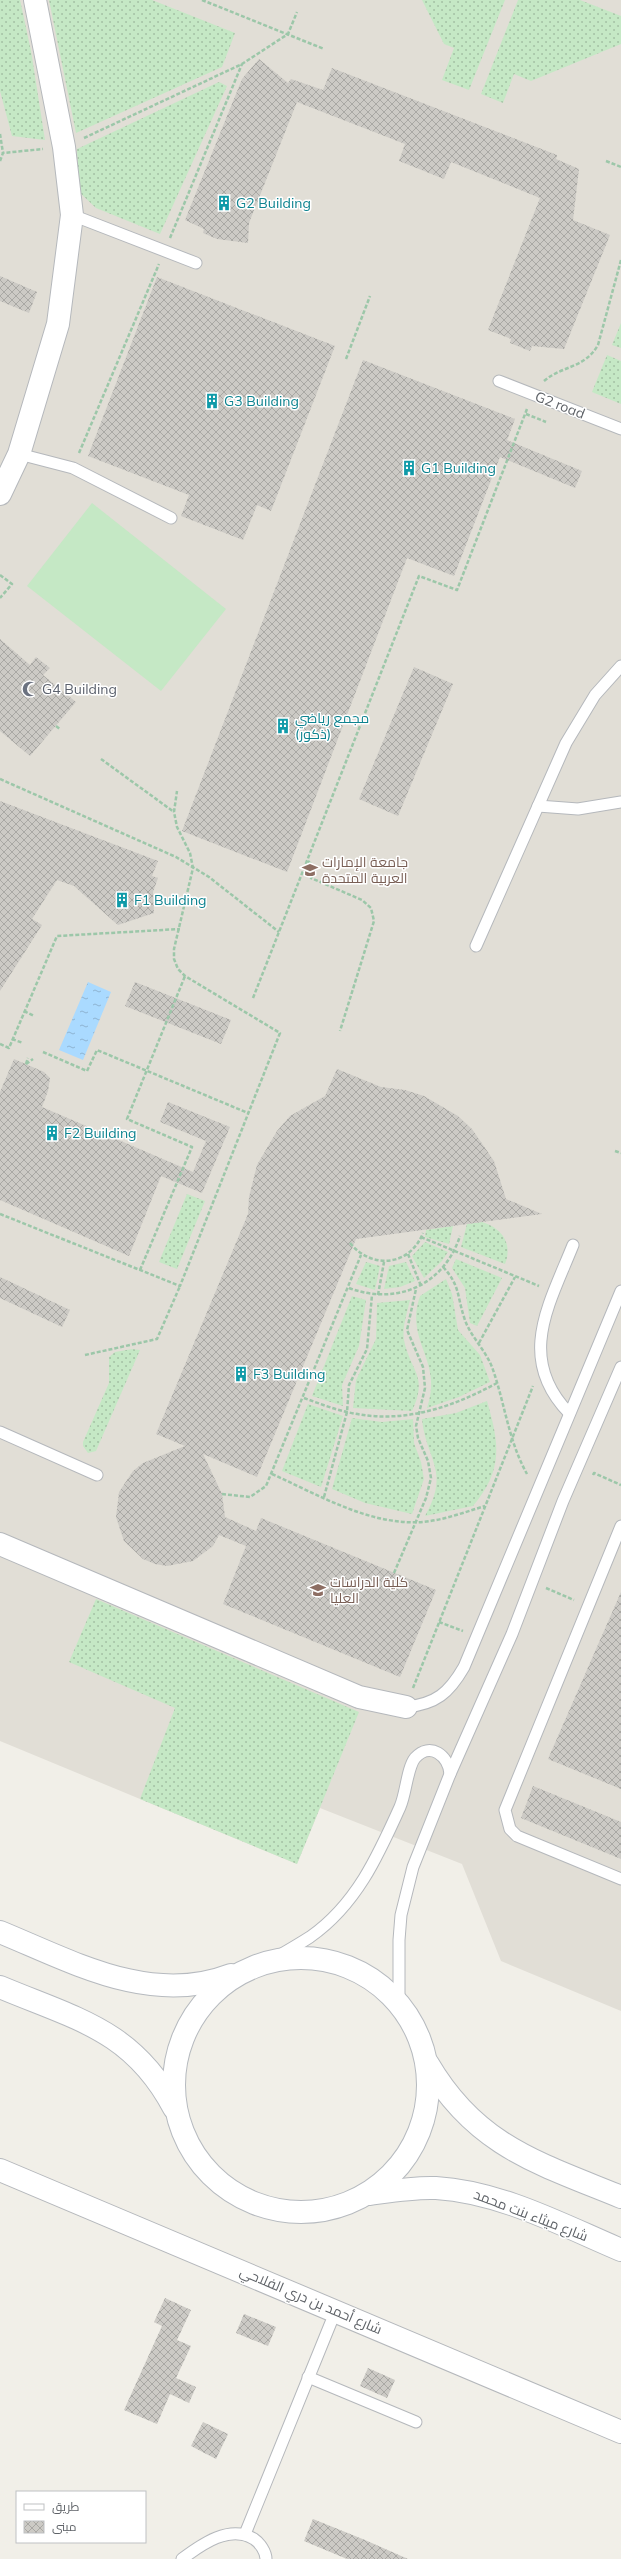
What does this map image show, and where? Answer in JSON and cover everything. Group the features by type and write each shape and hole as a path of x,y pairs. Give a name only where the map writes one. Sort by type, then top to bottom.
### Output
{"main road":[{"path":"0,494 19,454 58,324 72,215 64,148 35,0"},
{"path":"0,1544 359,1697 406,1707"},
{"path":"0,1932 94,1971 124,1981 156,1986 189,1985 208,1982 259,1965 309,1958 330,1961 368,1977 399,2004 420,2039 428,2081 427,2103 419,2132 401,2165 386,2181 368,2194 350,2203 311,2212 271,2209 252,2203 224,2186 204,2168 183,2133 177,2114 174,2092 174,2070 179,2048 187,2027 199,2009 214,1992 231,1978 259,1965"},
{"path":"0,1987 96,2027 122,2043 149,2069 163,2087 177,2114"},
{"path":"425,2059 442,2088 464,2113 489,2135 517,2153 621,2197"},
{"name":"شارع أحمد بن دري الفلاحي","path":"0,2170 336,2310 621,2432"},
{"name":"شارع ميثاء بنت محمد","path":"368,2194 435,2188 468,2191 514,2205 621,2250"}],"lane":[{"path":"72,215 196,263"},
{"name":"G2 road","path":"499,381 621,429"},
{"path":"19,454 73,468 171,518"},
{"path":"476,946 566,743 579,718 595,695 621,666"},
{"path":"538,806 578,809 621,802"},
{"path":"569,1413 551,1391 541,1365 541,1332 554,1292 573,1245"},
{"path":"406,1707 424,1705 440,1696 455,1683 464,1667 621,1291"},
{"path":"399,2004 399,1940 406,1891 413,1867 450,1774 512,1634 563,1501 621,1367"},
{"path":"0,1432 97,1475"},
{"path":"621,1526 507,1800 506,1820 510,1829 517,1836 621,1879"},
{"path":"259,1965 310,1937 337,1914 355,1893 377,1857 402,1803 414,1759 421,1753 429,1751 438,1752 450,1765 450,1774"},
{"path":"245,2534 336,2310"},
{"path":"308,2377 416,2422"},
{"path":"182,2559 223,2534 234,2532 245,2534 259,2542 266,2559"}],"path":[{"path":"202,0 324,48"},
{"path":"3,153 64,148 242,64 288,34 297,12"},
{"path":"0,134 3,153 0,161"},
{"path":"606,161 621,167"},
{"path":"254,998 419,576 457,590 533,394 551,376 586,361 593,354 599,340 621,260"},
{"path":"346,359 370,296"},
{"path":"526,414 546,422"},
{"path":"0,575 12,584 0,598"},
{"path":"56,726 60,729"},
{"path":"101,759 174,812"},
{"path":"0,779 176,857 209,877 279,932"},
{"path":"85,1355 157,1339 180,1286 280,1033 185,976 178,969 174,959 193,868 190,852 177,827 174,812 177,791"},
{"path":"308,861 315,868 311,878 362,900 371,908 374,921 340,1031"},
{"path":"0,1044 9,1048 57,936 180,929"},
{"path":"140,1270 192,1147 127,1119 185,976"},
{"path":"24,1011 34,1016"},
{"path":"12,1039 23,1043"},
{"path":"43,1052 87,1071 97,1050 248,1113"},
{"path":"28,1058 26,1064 33,1059"},
{"path":"615,1151 621,1153"},
{"path":"0,1214 180,1286"},
{"path":"350,1243 362,1255 384,1262 397,1260 408,1254 423,1233"},
{"path":"349,1288 372,1295 378,1295 397,1294 421,1286 443,1267 454,1251 460,1236"},
{"path":"421,1237 554,1292"},
{"path":"408,1254 421,1286"},
{"path":"222,1494 250,1497 262,1490 272,1474 362,1255"},
{"path":"378,1295 384,1262"},
{"path":"443,1267 456,1283 464,1316 487,1355 497,1383 511,1440 522,1464 537,1490"},
{"path":"479,1343 515,1277"},
{"path":"394,1572 430,1488 431,1478 428,1461 418,1438 418,1414 425,1388 425,1377 423,1367 408,1330 416,1288"},
{"path":"324,1496 347,1412 349,1385 369,1339 372,1295"},
{"path":"406,1707 541,1365"},
{"path":"304,1398 347,1412 383,1416 418,1414 471,1397 497,1383"},
{"path":"591,1480 594,1473 621,1484"},
{"path":"272,1474 374,1517 390,1521 416,1522 438,1520 485,1506"},
{"path":"543,1595 546,1588 588,1606"},
{"path":"439,1622 463,1631 469,1615 483,1621"}],"shaded area":[{"name":"جامعة الإمارات العربية المتحدة","path":"0,0 621,0 621,2011 501,1961 462,1864 320,1808 297,1864 0,1741"}],"green space":[{"path":"0,0 20,0 31,51 45,140 12,136 0,91"},
{"path":"49,0 152,0 235,33 222,67 76,133"},
{"path":"422,0 505,0 469,90 442,80 454,48 444,44"},
{"path":"518,0 580,0 621,16 621,44 531,81 514,74 503,103 481,94"},
{"path":"219,82 227,86 160,234 96,208 79,192 77,149"},
{"path":"621,323 621,348 612,345"},
{"path":"607,355 621,361 621,404 592,392"},
{"path":"92,503 226,609 161,691 27,586"},
{"path":"187,1194 205,1201 177,1269 159,1262"},
{"path":"482,1222 495,1228 504,1238 508,1250 505,1264 461,1247 467,1224"},
{"path":"453,1226 449,1244 425,1237 426,1230"},
{"path":"425,1242 448,1252 442,1261 424,1278 412,1256"},
{"path":"456,1259 502,1278 477,1326 470,1323 465,1288 452,1268"},
{"path":"366,1262 380,1266 375,1290 356,1284"},
{"path":"406,1262 415,1281 400,1287 384,1289 389,1266"},
{"path":"446,1279 452,1294 458,1330 480,1355 490,1382 459,1397 427,1408 431,1392 431,1377 417,1326 416,1312 420,1296"},
{"path":"352,1296 366,1300 359,1346 342,1385 343,1406 312,1396"},
{"path":"410,1300 404,1325 404,1340 419,1381 417,1399 412,1411 353,1408 356,1380 376,1339 377,1303"},
{"path":"132,1349 140,1350 96,1451 88,1453 83,1446 83,1442 109,1383 109,1357 115,1352"},
{"path":"487,1401 494,1430 496,1455 490,1480 483,1493 473,1506 425,1516 436,1488 437,1476 424,1433 422,1419 456,1413"},
{"path":"308,1404 343,1416 321,1487 282,1471"},
{"path":"352,1418 382,1422 413,1419 414,1443 421,1462 424,1479 412,1514 365,1503 332,1489"},
{"path":"96,1599 359,1712 297,1864 140,1799 175,1708 69,1662"}],"water":[{"path":"88,982 111,992 83,1060 59,1050"}],"building":[{"name":"G2 Building","path":"259,59 288,83 291,79 323,90 332,68 557,155 556,159 579,169 573,220 610,235 564,349 532,346 530,351 510,343 511,339 488,330 540,198 451,162 444,179 399,161 405,144 297,102 249,223 248,243 217,239 203,233 204,229 185,220 242,79"},
{"path":"0,276 37,292 29,313 0,301"},
{"name":"G3 Building","path":"157,277 335,346 271,511 257,505 243,540 181,516 189,495 88,456"},
{"path":"363,360 515,419 507,440 582,471 575,488 500,457 454,576 407,558 287,872 182,831"},
{"name":"G4 Building","path":"0,639 30,665 36,657 50,668 43,675 76,702 30,756 0,731"},
{"path":"414,667 453,684 398,816 359,799"},
{"name":"F1 Building","path":"0,801 158,861 152,876 158,878 153,892 154,913 118,925 74,886 57,880 32,919 42,925 0,991"},
{"path":"135,982 231,1020 221,1044 125,1006"},
{"name":"F2 Building","path":"14,1059 44,1072 50,1078 48,1091 42,1107 193,1172 206,1141 160,1122 168,1102 230,1127 202,1193 161,1176 129,1256 0,1200 0,1092"},
{"name":"F3 Building","path":"337,1069 381,1087 405,1090 424,1096 458,1116 472,1129 494,1161 506,1199 542,1214 356,1239 257,1477 203,1454 222,1494 225,1517 256,1531 261,1518 436,1590 400,1677 223,1604 246,1546 219,1535 213,1546 193,1561 167,1566 155,1564 143,1559 124,1541 116,1517 119,1492 133,1471 143,1463 185,1446 156,1434 248,1214 249,1197 257,1165 277,1131 290,1116 325,1096"},
{"path":"0,1277 70,1310 62,1327 0,1298"},
{"path":"621,1592 621,1789 548,1759"},
{"path":"533,1786 621,1822 621,1859 521,1818"},
{"path":"165,2298 191,2310 177,2340 191,2346 176,2378 196,2387 189,2403 170,2394 157,2424 124,2410 162,2326 154,2322"},
{"path":"244,2314 276,2327 268,2346 236,2333"},
{"path":"368,2368 395,2380 387,2398 360,2386"},
{"path":"203,2422 228,2434 216,2459 191,2446"},
{"path":"313,2519 408,2559 347,2559 304,2541"}],"place":[{"name":"G2 Building","path":"224,203"},
{"name":"G3 Building","path":"212,401"},
{"name":"G1 Building","path":"409,468"},
{"name":"G4 Building","path":"30,689"},
{"name":"مجمع رياضي (ذكور)","path":"283,726"},
{"name":"جامعة الإمارات العربية المتحدة","path":"310,870"},
{"name":"F1 Building","path":"122,900"},
{"name":"F2 Building","path":"52,1133"},
{"name":"F3 Building","path":"241,1374"},
{"name":"كلية الدراسات العليا","path":"318,1590"}]}
